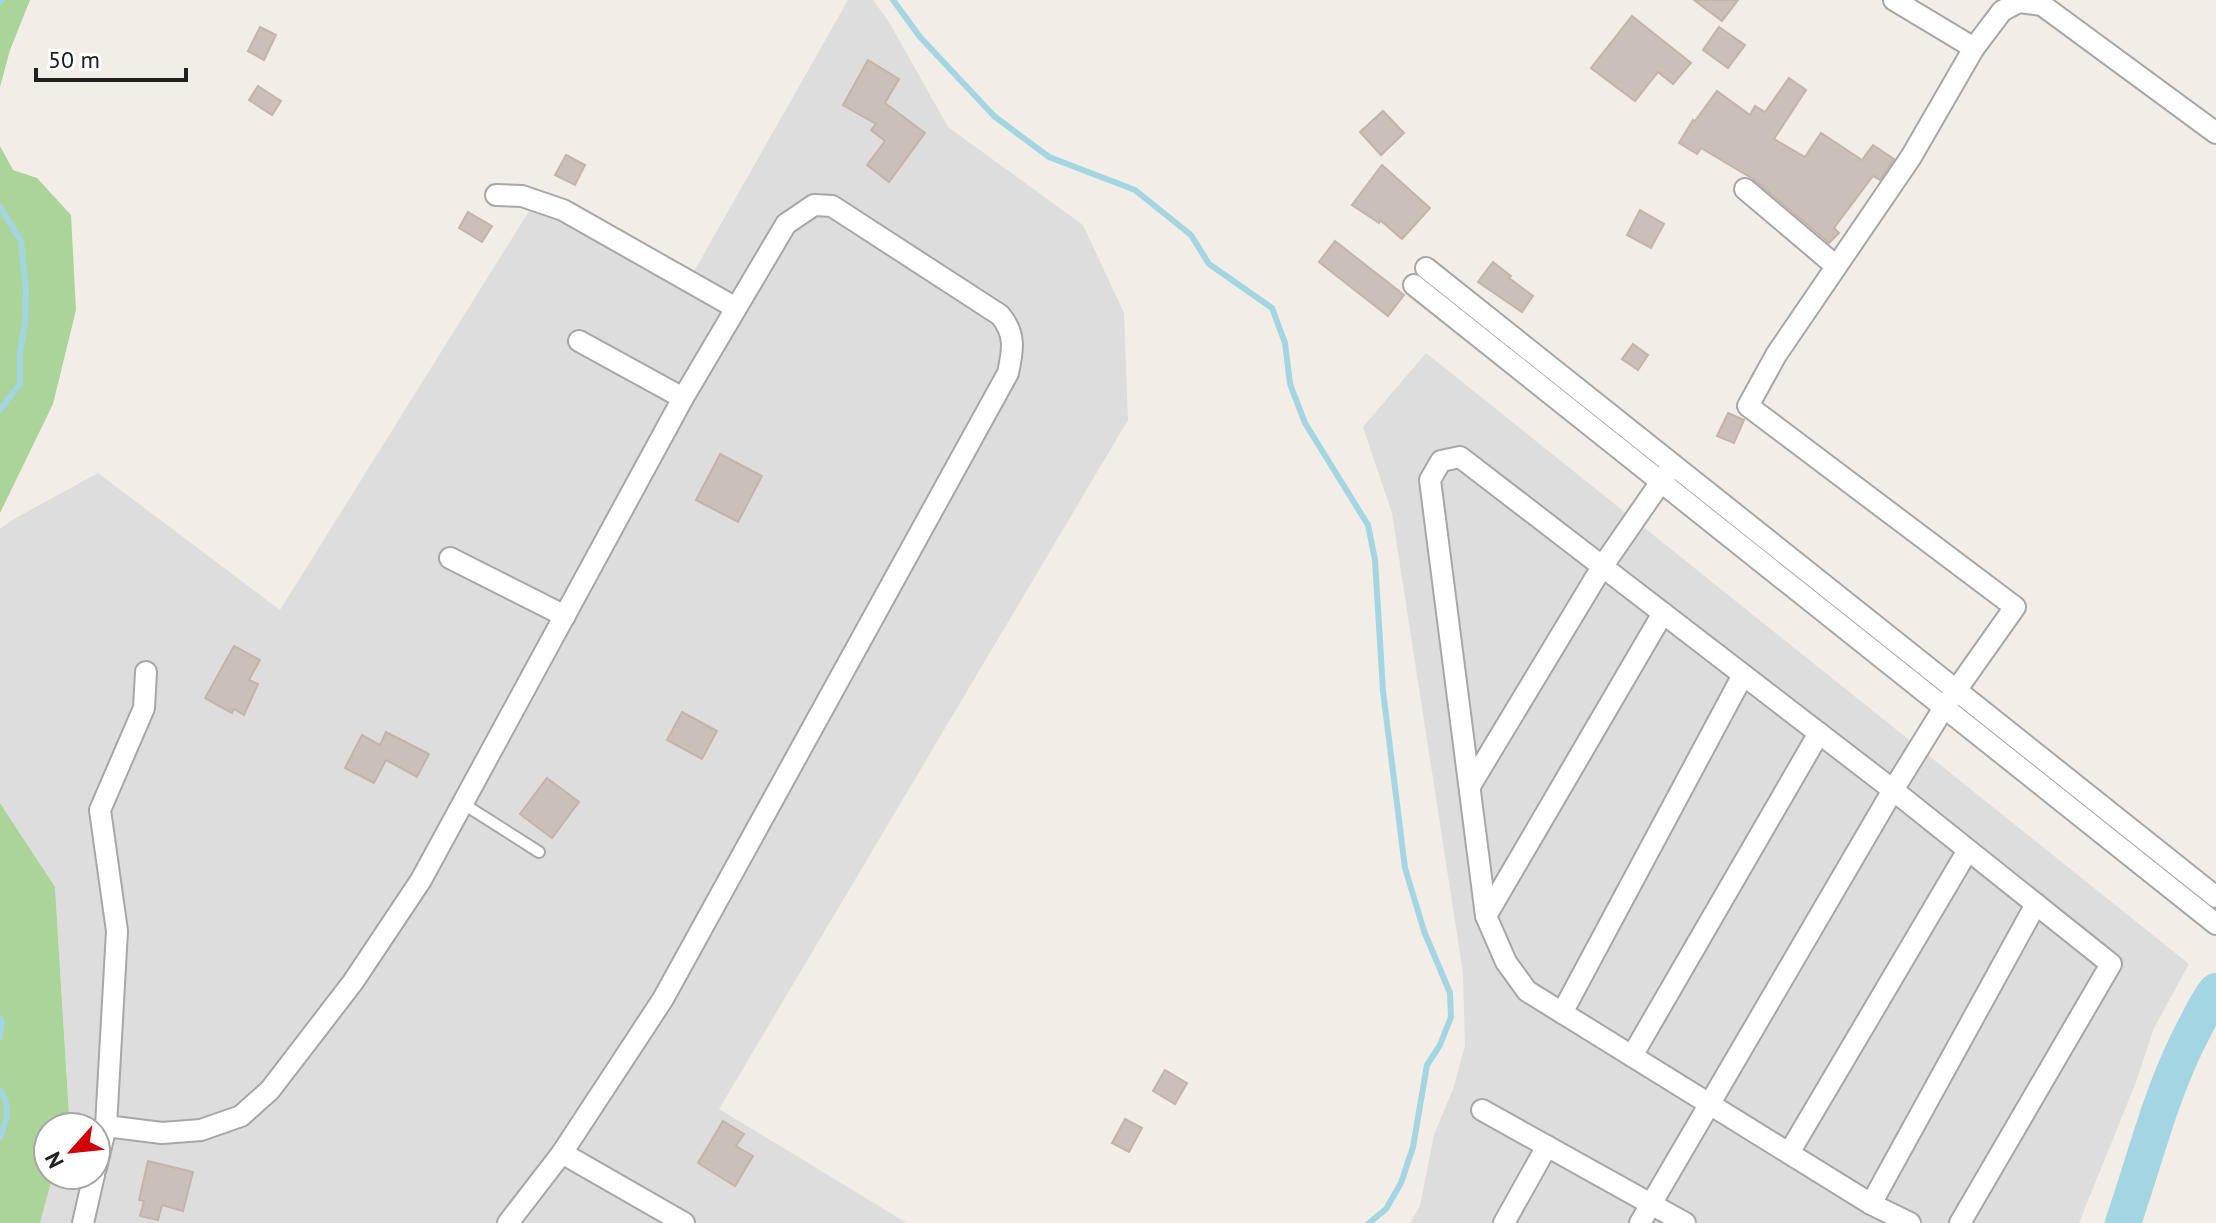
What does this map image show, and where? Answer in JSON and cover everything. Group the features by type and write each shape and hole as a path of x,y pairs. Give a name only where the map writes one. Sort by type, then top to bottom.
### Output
{"street":[{"path":"1894,0 1974,48"},
{"path":"1640,1223 1893,790 1951,698 2015,607 1748,406 1776,355 1911,157 1974,48 2002,11 2019,2 2042,5 2216,133"},
{"path":"1745,189 1836,266"},
{"path":"496,195 522,196 563,210 736,308"},
{"path":"112,1127 162,1133 201,1130 241,1116 260,1098 353,982 421,880 683,398 786,224 814,205 832,206 1000,315 1009,327 1014,346 1008,373 663,999 562,1153 508,1223"},
{"path":"1420,276 1951,698 2216,897"},
{"path":"579,341 683,398"},
{"path":"1910,1223 1871,1204 1527,991 1506,962 1486,916 1430,480 1441,461 1460,457 1893,790 2111,964 1960,1223"},
{"path":"1470,786 1602,567 1667,472"},
{"path":"450,558 565,616"},
{"path":"1486,916 1663,613"},
{"path":"107,1111 117,931 100,810 144,708 146,672"},
{"path":"1562,1013 1743,675"},
{"path":"1951,698 2216,924"},
{"path":"1632,1056 1819,733"},
{"path":"1789,1153 1968,850"},
{"path":"1871,1204 2036,904"},
{"path":"1482,1110 1685,1223"},
{"path":"1504,1223 1547,1146"},
{"path":"562,1153 684,1223"},
{"path":"83,1223 90,1191"}],"lane":[{"path":"462,803 539,852"}],"shaded area":[{"path":"848,0 873,0 889,22 948,127 1083,225 1124,313 1128,420 719,1109 907,1223 40,1223 49,1191 112,1191 112,1111 69,1111 55,887 0,803 0,529 98,473 280,610 539,195 688,282"},
{"path":"1426,353 2189,964 2154,1028 2136,1082 2079,1223 1410,1223 1420,1206 1434,1135 1453,1089 1465,1046 1463,973 1392,513 1363,427"}],"green space":[{"path":"0,0 30,0 10,50 0,87"},
{"path":"0,146 13,170 37,178 71,215 76,310 53,404 0,513"},
{"path":"0,803 55,887 69,1111 32,1111 32,1191 49,1191 40,1223 0,1223"}],"building":[{"path":"1694,0 1738,0 1722,21"},
{"path":"1632,16 1691,63 1673,84 1658,72 1635,101 1591,68"},
{"path":"260,27 276,35 264,60 248,51"},
{"path":"1719,27 1745,45 1728,68 1703,50"},
{"path":"868,60 899,79 885,103 925,133 889,182 867,165 885,141 871,130 876,124 843,105"},
{"path":"1789,78 1806,90 1774,139 1805,157 1821,133 1862,160 1873,145 1894,159 1880,180 1873,176 1834,228 1839,233 1829,243 1753,179 1701,148 1697,154 1679,143 1717,91 1750,115 1755,106 1765,112"},
{"path":"258,86 281,101 272,115 249,100"},
{"path":"1383,111 1404,133 1381,155 1360,132"},
{"path":"566,155 585,165 575,185 555,175"},
{"path":"1382,165 1430,208 1402,239 1380,220 1379,223 1352,205"},
{"path":"1640,210 1664,224 1651,248 1627,235"},
{"path":"468,212 492,226 482,242 459,228"},
{"path":"1335,241 1404,295 1388,316 1319,262"},
{"path":"1493,262 1533,296 1522,312 1478,282"},
{"path":"1633,344 1648,355 1638,370 1622,359"},
{"path":"1728,413 1744,420 1734,443 1717,436"},
{"path":"720,454 762,476 738,522 696,500"},
{"path":"234,646 260,660 249,680 258,684 244,715 234,709 232,713 205,698"},
{"path":"682,712 717,731 702,759 667,740"},
{"path":"386,732 429,754 417,777 386,760 374,783 345,768 362,735 380,745"},
{"path":"547,778 579,802 552,838 520,814"},
{"path":"1165,1070 1187,1083 1175,1104 1153,1091"},
{"path":"1125,1119 1142,1128 1129,1152 1112,1143"},
{"path":"723,1121 744,1134 736,1146 753,1156 735,1186 698,1163"},
{"path":"148,1161 193,1172 183,1211 162,1205 158,1220 140,1216 144,1201 139,1200"}],"waterway":[{"path":"893,0 920,37 994,116 1049,157 1135,190 1191,235 1209,264 1272,308 1285,343 1290,384 1305,423 1368,525 1375,560 1383,691 1405,868 1424,931 1450,993 1451,1017 1440,1045 1427,1065 1413,1147 1401,1183 1386,1209 1369,1223"},
{"path":"0,207 21,241 26,290 20,384 0,410"},
{"path":"2123,1223 2172,1076 2216,991"},
{"path":"0,1018 0,1037"},
{"path":"0,1090 7,1113 0,1137"}]}
